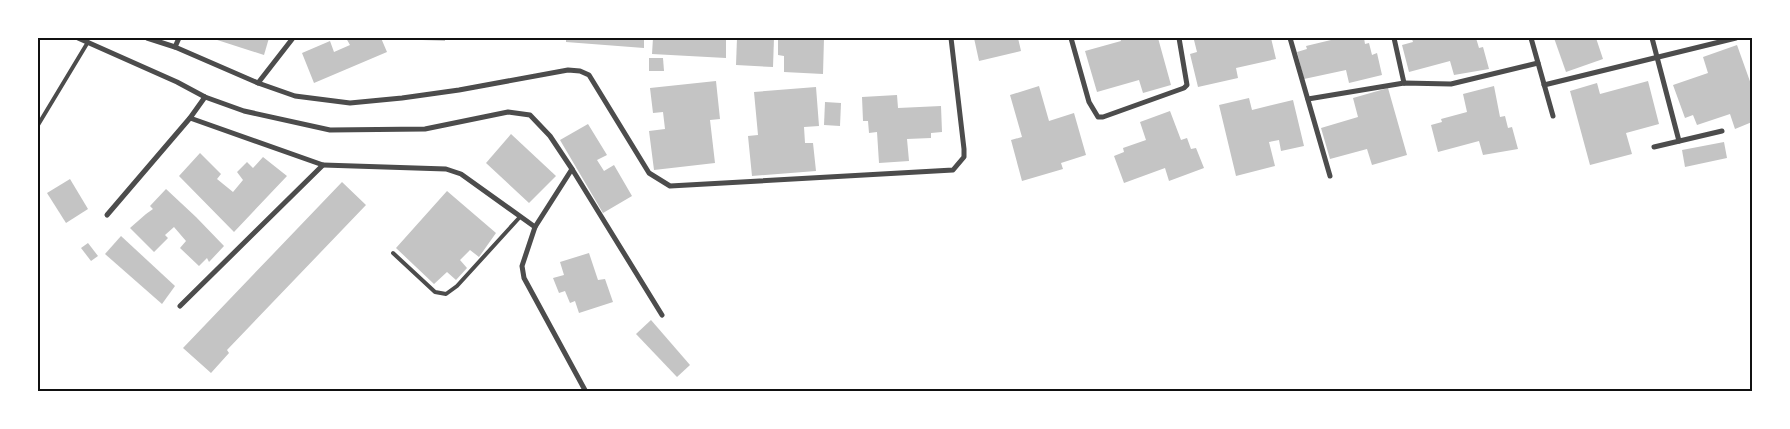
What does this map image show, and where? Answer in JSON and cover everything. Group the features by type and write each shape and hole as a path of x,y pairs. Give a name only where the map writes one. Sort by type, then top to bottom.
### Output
{"street":[{"path":"78,38 177,82 205,97 244,111 330,130 425,129 508,112 530,115 550,136 572,169 662,315"},
{"path":"147,38 175,47 258,83 295,96 350,103 459,90 568,70 580,71 589,75 648,173 670,186 954,170 964,157 964,149 951,38"},
{"path":"175,47 179,38"},
{"path":"258,83 293,38"},
{"path":"1070,38 1089,102 1098,116 1103,117 1184,88 1187,85 1179,38"},
{"path":"1290,38 1330,176"},
{"path":"1394,38 1404,83"},
{"path":"1531,38 1553,116"},
{"path":"1652,38 1679,141"},
{"path":"1544,85 1736,38"},
{"path":"1308,99 1404,83 1451,84 1538,63"},
{"path":"107,215 190,118 205,97"},
{"path":"190,118 322,165 446,169 461,174 535,227"},
{"path":"1654,147 1722,131"},
{"path":"180,306 322,165"},
{"path":"572,169 535,227 522,266 524,278 586,392"}],"lane":[{"path":"38,126 88,42"},
{"path":"393,253 435,292 446,294 457,286 520,218"}],"building":[{"path":"211,38 269,38 264,55"},
{"path":"346,38 381,38 387,52 314,83 302,53 330,41 334,52 350,45"},
{"path":"422,38 445,38 445,41 422,40"},
{"path":"455,38 474,38 474,40 455,40"},
{"path":"499,38 499,39 479,39"},
{"path":"566,38 644,38 644,48 566,42"},
{"path":"653,38 726,38 726,58 652,54"},
{"path":"737,38 774,38 773,67 736,65"},
{"path":"778,38 824,38 823,74 784,72 784,56 778,55"},
{"path":"974,38 1018,38 1021,51 979,61"},
{"path":"1120,38 1158,38 1171,85 1143,93 1139,80 1097,92 1085,51 1121,41"},
{"path":"1197,38 1271,38 1276,59 1236,68 1238,78 1198,87 1190,54 1197,52 1194,40 1197,40"},
{"path":"1331,38 1364,38 1365,44 1369,43 1372,55 1377,53 1382,75 1349,83 1346,70 1304,79 1297,52 1307,49 1306,46 1331,40"},
{"path":"1476,38 1479,48 1483,47 1489,69 1454,75 1450,61 1409,72 1402,45 1413,42 1412,39"},
{"path":"1554,38 1596,38 1603,59 1566,72"},
{"path":"1737,45 1752,87 1752,122 1735,129 1730,114 1697,125 1693,115 1685,118 1673,85 1708,73 1703,57"},
{"path":"649,58 663,58 664,71 649,71"},
{"path":"716,81 720,119 710,120 715,163 654,170 649,131 665,129 663,112 653,113 650,88"},
{"path":"1648,81 1659,124 1626,133 1632,154 1590,165 1570,91 1597,83 1600,94"},
{"path":"1039,86 1049,121 1074,113 1086,155 1061,163 1063,169 1022,181 1011,140 1022,137 1010,95"},
{"path":"1494,86 1500,117 1505,116 1508,128 1512,127 1518,149 1483,155 1479,141 1438,152 1431,125 1442,122 1441,119 1467,112 1463,94"},
{"path":"816,87 819,126 804,127 805,143 813,143 816,171 752,176 748,136 758,135 754,92"},
{"path":"1388,88 1407,155 1372,165 1367,149 1330,159 1321,128 1358,117 1353,98"},
{"path":"897,95 898,108 941,106 942,132 931,133 931,138 907,139 909,161 879,163 877,132 869,133 868,121 863,121 862,97"},
{"path":"1249,98 1252,110 1293,100 1304,146 1281,151 1279,140 1269,142 1275,166 1236,176 1219,105"},
{"path":"825,102 841,103 840,126 824,125"},
{"path":"1170,111 1181,140 1187,138 1191,149 1196,148 1204,168 1169,181 1165,168 1124,183 1114,156 1124,152 1123,148 1146,140 1140,122"},
{"path":"588,124 607,155 597,160 604,171 614,165 632,196 603,213 560,140"},
{"path":"511,134 556,176 529,203 486,163"},
{"path":"1724,142 1727,158 1685,167 1682,150"},
{"path":"200,153 221,174 217,179 233,192 243,180 237,172 247,162 253,168 263,157 287,176 234,232 179,176"},
{"path":"70,179 88,209 66,223 47,193"},
{"path":"342,182 366,205 227,350 229,353 211,373 183,348"},
{"path":"166,189 224,246 209,262 207,258 199,266 180,248 186,241 174,227 165,235 168,238 154,252 130,228 153,209 150,206"},
{"path":"447,191 496,233 479,257 470,250 460,260 467,268 456,280 447,272 434,284 396,248"},
{"path":"121,236 175,286 162,304 105,254"},
{"path":"88,243 98,256 91,261 81,248"},
{"path":"589,253 598,280 605,279 613,302 579,313 575,301 570,303 565,291 559,293 553,278 564,275 560,262"},
{"path":"651,320 690,365 677,377 636,334"}]}
